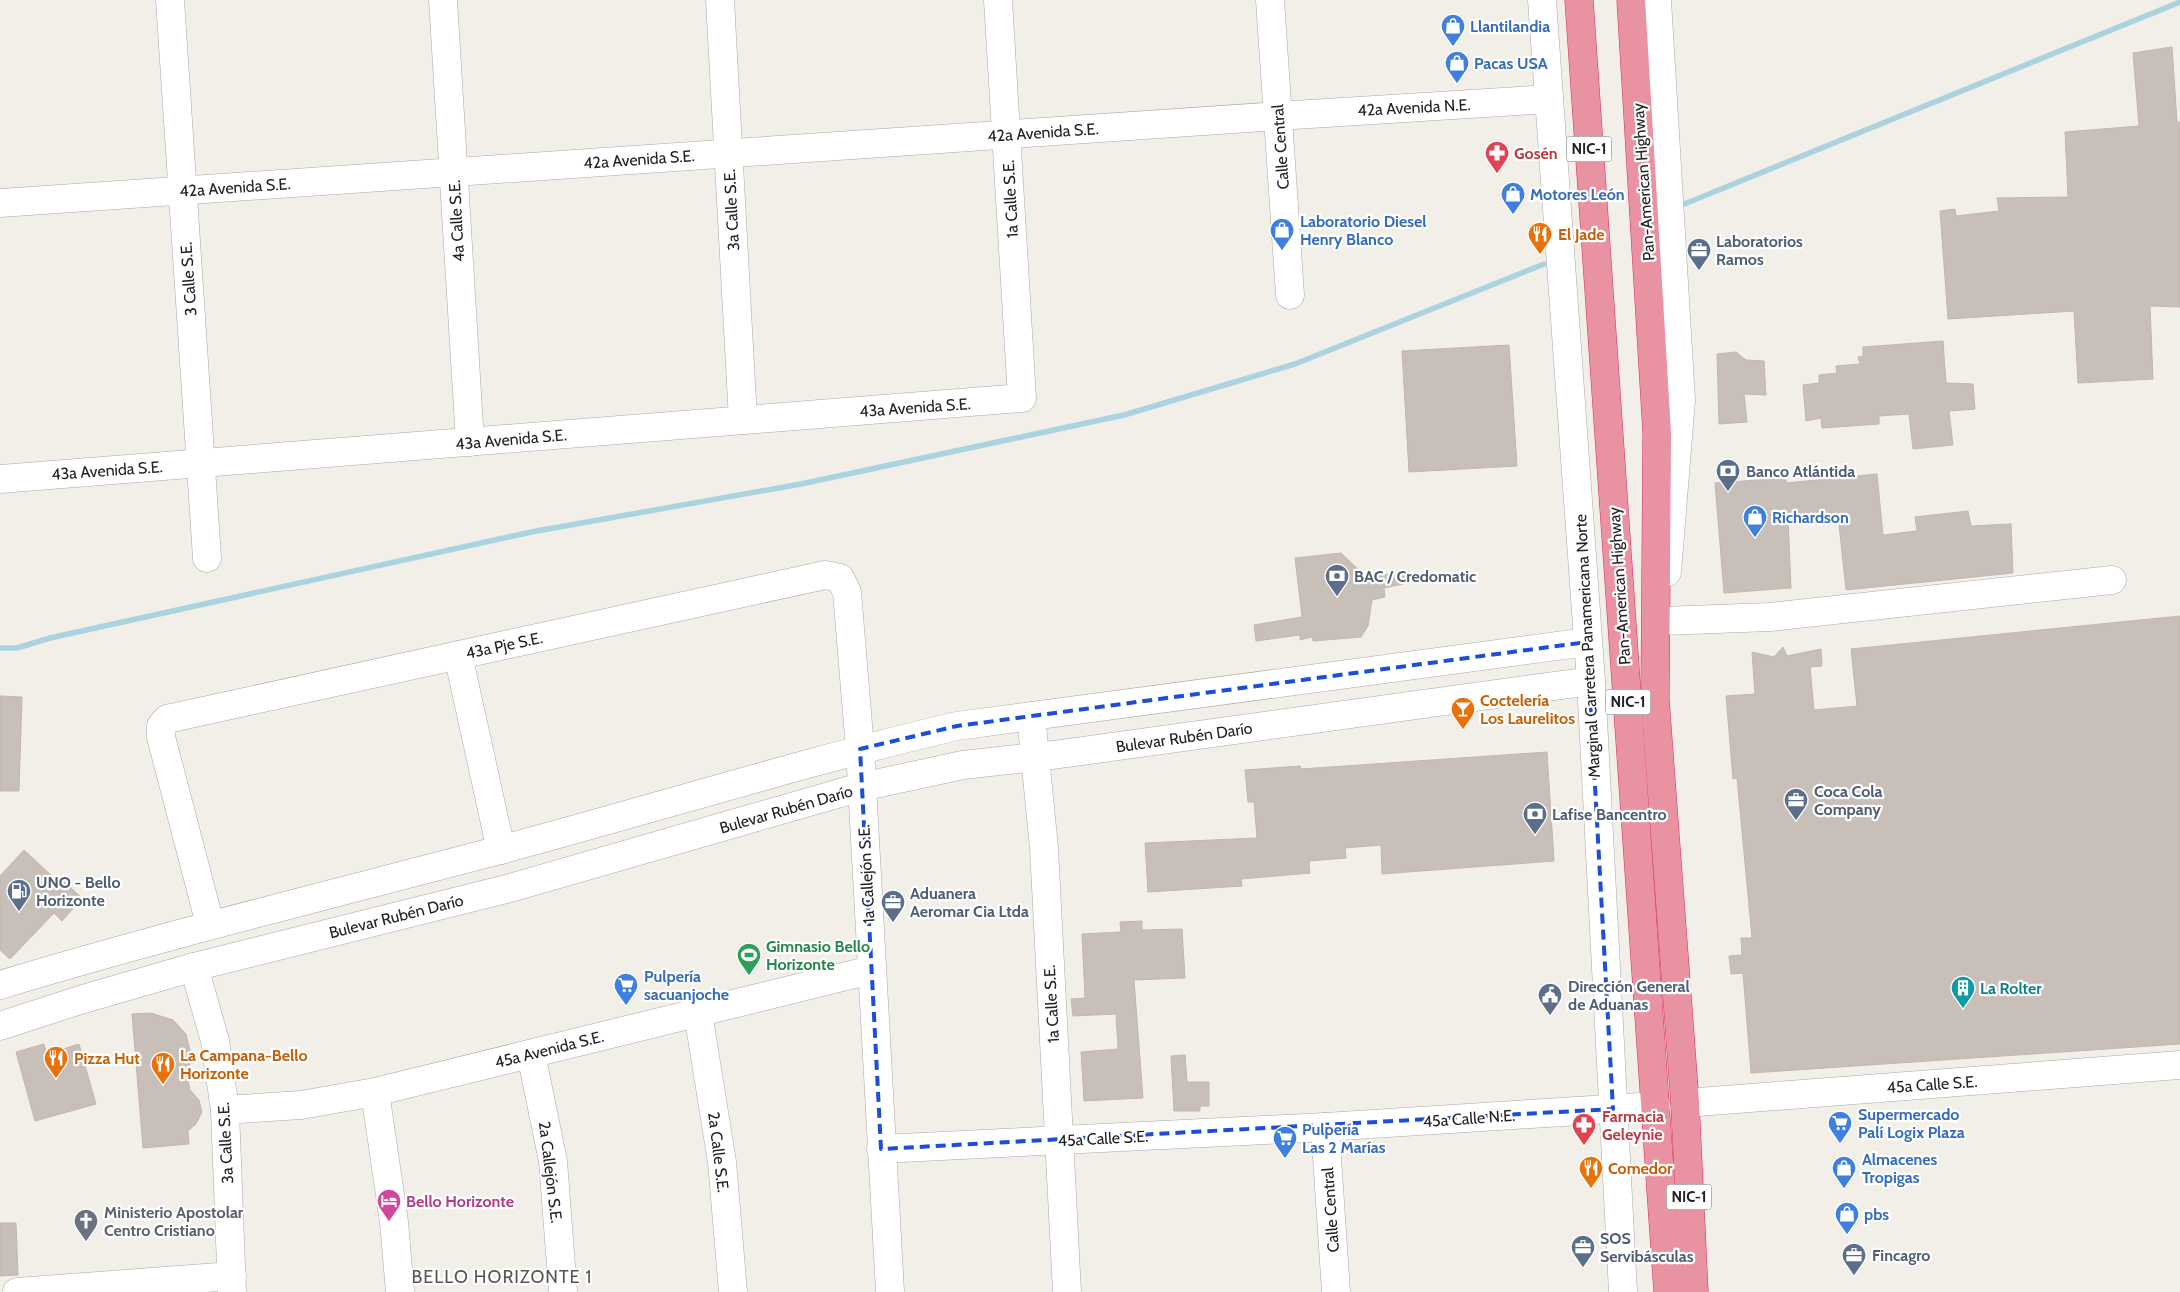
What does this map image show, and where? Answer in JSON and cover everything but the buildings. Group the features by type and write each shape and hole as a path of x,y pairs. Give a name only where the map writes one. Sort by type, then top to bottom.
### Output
{"highway":[{"name":"Pan-American Highway","path":"1579,0 1668,1292"},
{"name":"Pan-American Highway","path":"1632,0 1657,433 1655,700 1684,1103 1694,1292"}],"street":[{"name":"3 Calle S.E.","path":"170,0 207,558"},
{"name":"4a Calle S.E.","path":"443,0 470,442"},
{"name":"3a Calle S.E.","path":"720,0 743,420"},
{"name":"1a Calle S.E.","path":"998,0 1022,398"},
{"name":"Calle Central","path":"1270,0 1290,295"},
{"name":"Marginal Carretera Panamericana Norte","path":"1542,0 1591,681 1622,1292"},
{"path":"1655,700 1681,400 1657,0"},
{"name":"42a Avenida N.E.","path":"1278,116 1549,99"},
{"name":"42a Avenida S.E.","path":"0,203 1278,116"},
{"name":"43a Avenida S.E.","path":"0,479 1022,398"},
{"name":"43a Pje S.E.","path":"210,924 161,738 161,726 167,719 825,575 840,578"},
{"name":"1a Callejón S.E.","path":"840,578 847,592 860,749 880,1149 890,1292"},
{"path":"1662,621 1770,617 2112,580"},
{"path":"0,985 210,924 501,850 860,749 957,726 1587,642"},
{"path":"458,656 501,850"},
{"name":"Bulevar Rubén Darío","path":"0,1026 89,997 194,967 520,885 861,787 964,765 1591,681"},
{"name":"1a Calle S.E.","path":"1030,716 1044,848 1057,1140 1067,1292"},
{"name":"3a Calle S.E.","path":"194,967 215,1042 224,1110 232,1284"},
{"name":"45a Avenida S.E.","path":"224,1110 301,1104 376,1092 871,970"},
{"name":"2a Calle S.E.","path":"698,1012 722,1162 734,1292"},
{"name":"2a Callejón S.E.","path":"531,1054 553,1162 563,1292"},
{"name":"45a Calle S.E.","path":"1684,1103 2180,1065"},
{"path":"376,1092 394,1222 400,1292"},
{"path":"1613,1109 1656,1106"},
{"name":"45a Calle N.E.","path":"1325,1127 1613,1109"},
{"name":"Calle Central","path":"1325,1127 1336,1292"},
{"name":"45a Calle S.E.","path":"880,1149 1325,1127"},
{"path":"17,1292 232,1284"}],"highlighted area":[{"path":"1587,642 1613,1109 881,1149 860,749 957,726"}],"waterway":[{"path":"1677,207 2180,2"},
{"path":"0,648 17,648 50,638 531,532 801,484 1124,415 1295,364 1544,264"}],"place":[{"name":"Llantilandia","path":"1453,47"},
{"name":"Pacas USA","path":"1457,84"},
{"name":"Gosén","path":"1497,174"},
{"name":"Motores León","path":"1513,215"},
{"name":"Laboratorio Diesel Henry Blanco","path":"1282,251"},
{"name":"El Jade","path":"1540,255"},
{"name":"Laboratorios Ramos","path":"1699,271"},
{"name":"Banco Atlántida","path":"1728,492"},
{"name":"Richardson","path":"1755,538"},
{"name":"BAC / Credomatic","path":"1337,597"},
{"name":"Coctelería Los Laurelitos","path":"1463,730"},
{"name":"Coca Cola Company","path":"1796,821"},
{"name":"Lafise Bancentro","path":"1535,835"},
{"name":"UNO - Bello Horizonte","path":"19,912"},
{"name":"Aduanera Aeromar Cia Ltda","path":"893,923"},
{"name":"Gimnasio Bello Horizonte","path":"749,976"},
{"name":"Pulpería sacuanjoche","path":"626,1006"},
{"name":"La Rolter","path":"1963,1009"},
{"name":"Dirección General de Aduanas","path":"1550,1016"},
{"name":"Pizza Hut","path":"56,1079"},
{"name":"La Campana-Bello Horizonte","path":"163,1085"},
{"name":"Supermercado Palí Logix Plaza","path":"1840,1144"},
{"name":"Farmacia Geleynie","path":"1584,1146"},
{"name":"Pulpería Las 2 Marías","path":"1285,1159"},
{"name":"Comedor","path":"1591,1189"},
{"name":"Almacenes Tropigas","path":"1844,1189"},
{"name":"Bello Horizonte","path":"389,1222"},
{"name":"pbs","path":"1847,1235"},
{"name":"Ministerio Apostolar Centro Cristiano","path":"86,1242"},
{"name":"SOS Servibásculas","path":"1583,1268"},
{"name":"Fincagro","path":"1854,1276"}],"district":[{"name":"BELLO HORIZONTE 1","path":"502,1277"}]}
